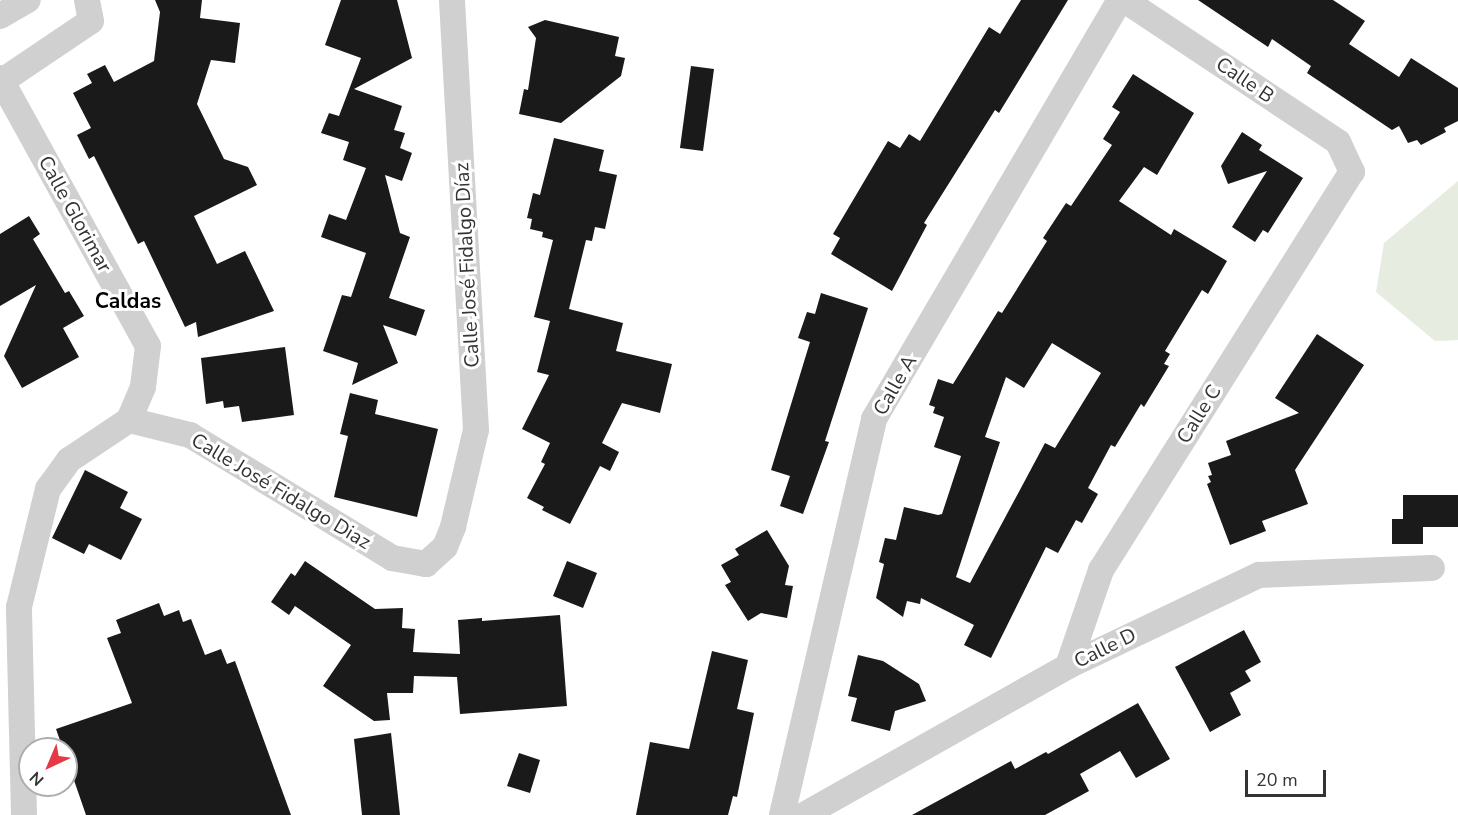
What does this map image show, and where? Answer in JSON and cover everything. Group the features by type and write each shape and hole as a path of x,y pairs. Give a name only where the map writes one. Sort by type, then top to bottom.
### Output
{"street":[{"path":"0,16 28,0"},
{"path":"1,79 91,21 87,0"},
{"name":"Calle José Fidalgo Díaz","path":"452,0 476,430 453,527"},
{"name":"Calle B","path":"1122,0 1338,142 1352,172"},
{"name":"Calle A","path":"782,815 874,419 1122,0"},
{"name":"Calle Glorimar","path":"1,79 148,346 143,387 129,420"},
{"name":"Calle C","path":"1068,666 1101,570 1352,172"},
{"path":"24,815 9,608 48,489 69,460 129,420"},
{"name":"Calle José Fidalgo Diaz","path":"129,420 190,435 392,558 426,564 445,546 453,527"},
{"name":"Calle D","path":"804,815 1068,666 1259,574 1432,568"}],"shaded area":[{"path":"1458,181 1458,340 1435,341 1376,292 1384,243"}],"building":[{"path":"155,0 202,0 200,18 240,23 235,63 211,60 197,104 224,159 248,167 257,185 194,216 217,264 245,251 274,311 198,337 196,322 185,327 144,241 138,244 94,156 89,159 77,135 91,128 73,93 92,83 87,74 105,65 114,82 154,61 160,12"},
{"path":"341,0 397,0 412,58 354,89 402,106 394,130 405,133 400,148 412,153 402,181 385,175 400,233 410,237 389,298 425,310 416,336 383,325 398,363 352,385 358,363 323,351 342,295 351,297 366,253 321,237 329,214 346,220 366,168 343,160 349,142 321,133 329,113 339,116 361,58 325,45"},
{"path":"1021,0 1068,0 999,113 995,110 924,223 927,225 892,291 831,254 840,238 833,234 888,141 900,148 909,134 920,141 989,27 1000,34"},
{"path":"1198,0 1333,0 1365,21 1349,44 1399,77 1411,58 1458,88 1458,121 1444,128 1446,132 1421,145 1417,140 1408,143 1399,126 1392,130 1307,73 1311,66 1272,39 1268,47"},
{"path":"545,20 619,37 615,56 625,58 621,76 561,123 519,114 524,89 528,90 536,38 528,27"},
{"path":"691,66 714,69 703,151 680,148"},
{"path":"1133,74 1194,113 1157,175 1144,167 1119,201 1171,235 1174,229 1227,261 1208,294 1202,290 1165,351 1170,354 1164,364 1169,366 1144,407 1141,404 1115,447 1111,445 1088,488 1098,494 1082,523 1076,520 1058,553 1046,547 991,658 964,645 974,625 921,598 920,604 907,601 903,617 876,598 884,564 879,562 885,538 896,540 904,507 942,514 961,456 934,447 944,417 933,413 935,407 929,405 938,379 953,384 998,311 1002,313 1047,241 1043,238 1066,203 1071,206 1112,145 1103,139 1120,112 1112,107","holes":["1052,343 1101,373 1055,448 1045,443 970,583 956,577 1000,442 985,437 1006,377 1024,388"]},
{"path":"1242,132 1262,145 1259,150 1303,178 1268,233 1263,230 1255,242 1232,227 1267,171 1228,184 1221,166"},
{"path":"554,138 604,150 599,171 617,175 605,229 595,227 592,241 586,240 569,309 623,323 616,351 672,364 660,413 622,403 602,443 619,452 610,471 600,466 570,524 542,510 544,507 527,498 545,464 541,462 550,443 522,429 549,375 537,372 550,321 534,317 553,240 542,237 543,232 530,229 532,219 527,218 533,193 540,195"},
{"path":"29,216 40,234 33,239 65,293 69,291 84,316 63,328 79,357 22,388 4,356 36,285 0,306 0,234"},
{"path":"821,293 868,308 825,441 829,442 803,514 780,506 790,476 771,470 810,342 798,338 807,312 815,314"},
{"path":"1317,334 1364,365 1295,470 1308,504 1262,521 1266,531 1230,545 1207,484 1211,482 1208,476 1212,475 1208,463 1231,455 1226,441 1299,413 1275,398"},
{"path":"285,347 294,415 242,422 239,406 224,408 223,401 206,404 201,358"},
{"path":"350,393 378,400 375,414 438,429 417,517 334,497 348,436 340,434"},
{"path":"85,470 128,492 120,508 142,519 121,560 89,544 84,554 52,538"},
{"path":"1403,495 1458,495 1458,527 1423,527 1423,544 1392,544 1392,519 1403,519"},
{"path":"767,530 789,566 785,585 793,586 787,618 761,613 748,621 725,585 731,582 721,565 739,555 735,549"},
{"path":"305,561 375,609 403,608 402,628 415,629 413,652 460,654 458,620 482,618 482,621 560,615 567,706 460,714 457,677 414,676 413,693 387,693 390,720 374,721 323,686 351,645 295,606 289,615 271,602 291,573 295,576"},
{"path":"567,561 597,573 583,608 553,596"},
{"path":"159,603 164,616 179,610 183,622 191,619 205,655 221,649 227,664 235,661 291,815 86,815 78,792 78,737 59,737 56,729 132,703 107,638 121,633 116,620"},
{"path":"1244,630 1261,662 1245,671 1251,681 1230,693 1241,715 1210,732 1175,667"},
{"path":"712,651 748,660 737,709 754,713 737,797 733,796 728,815 636,815 650,742 689,749"},
{"path":"858,655 883,661 919,684 926,701 895,711 890,731 851,721 857,698 848,696"},
{"path":"1138,703 1170,759 1136,778 1120,751 1080,774 1089,791 1045,815 912,815 1011,761 1015,769 1046,752 1048,754"},
{"path":"391,733 400,815 362,815 354,739"},
{"path":"519,753 540,760 530,793 507,786"}],"district":[{"name":"Caldas","path":"128,301"}]}
